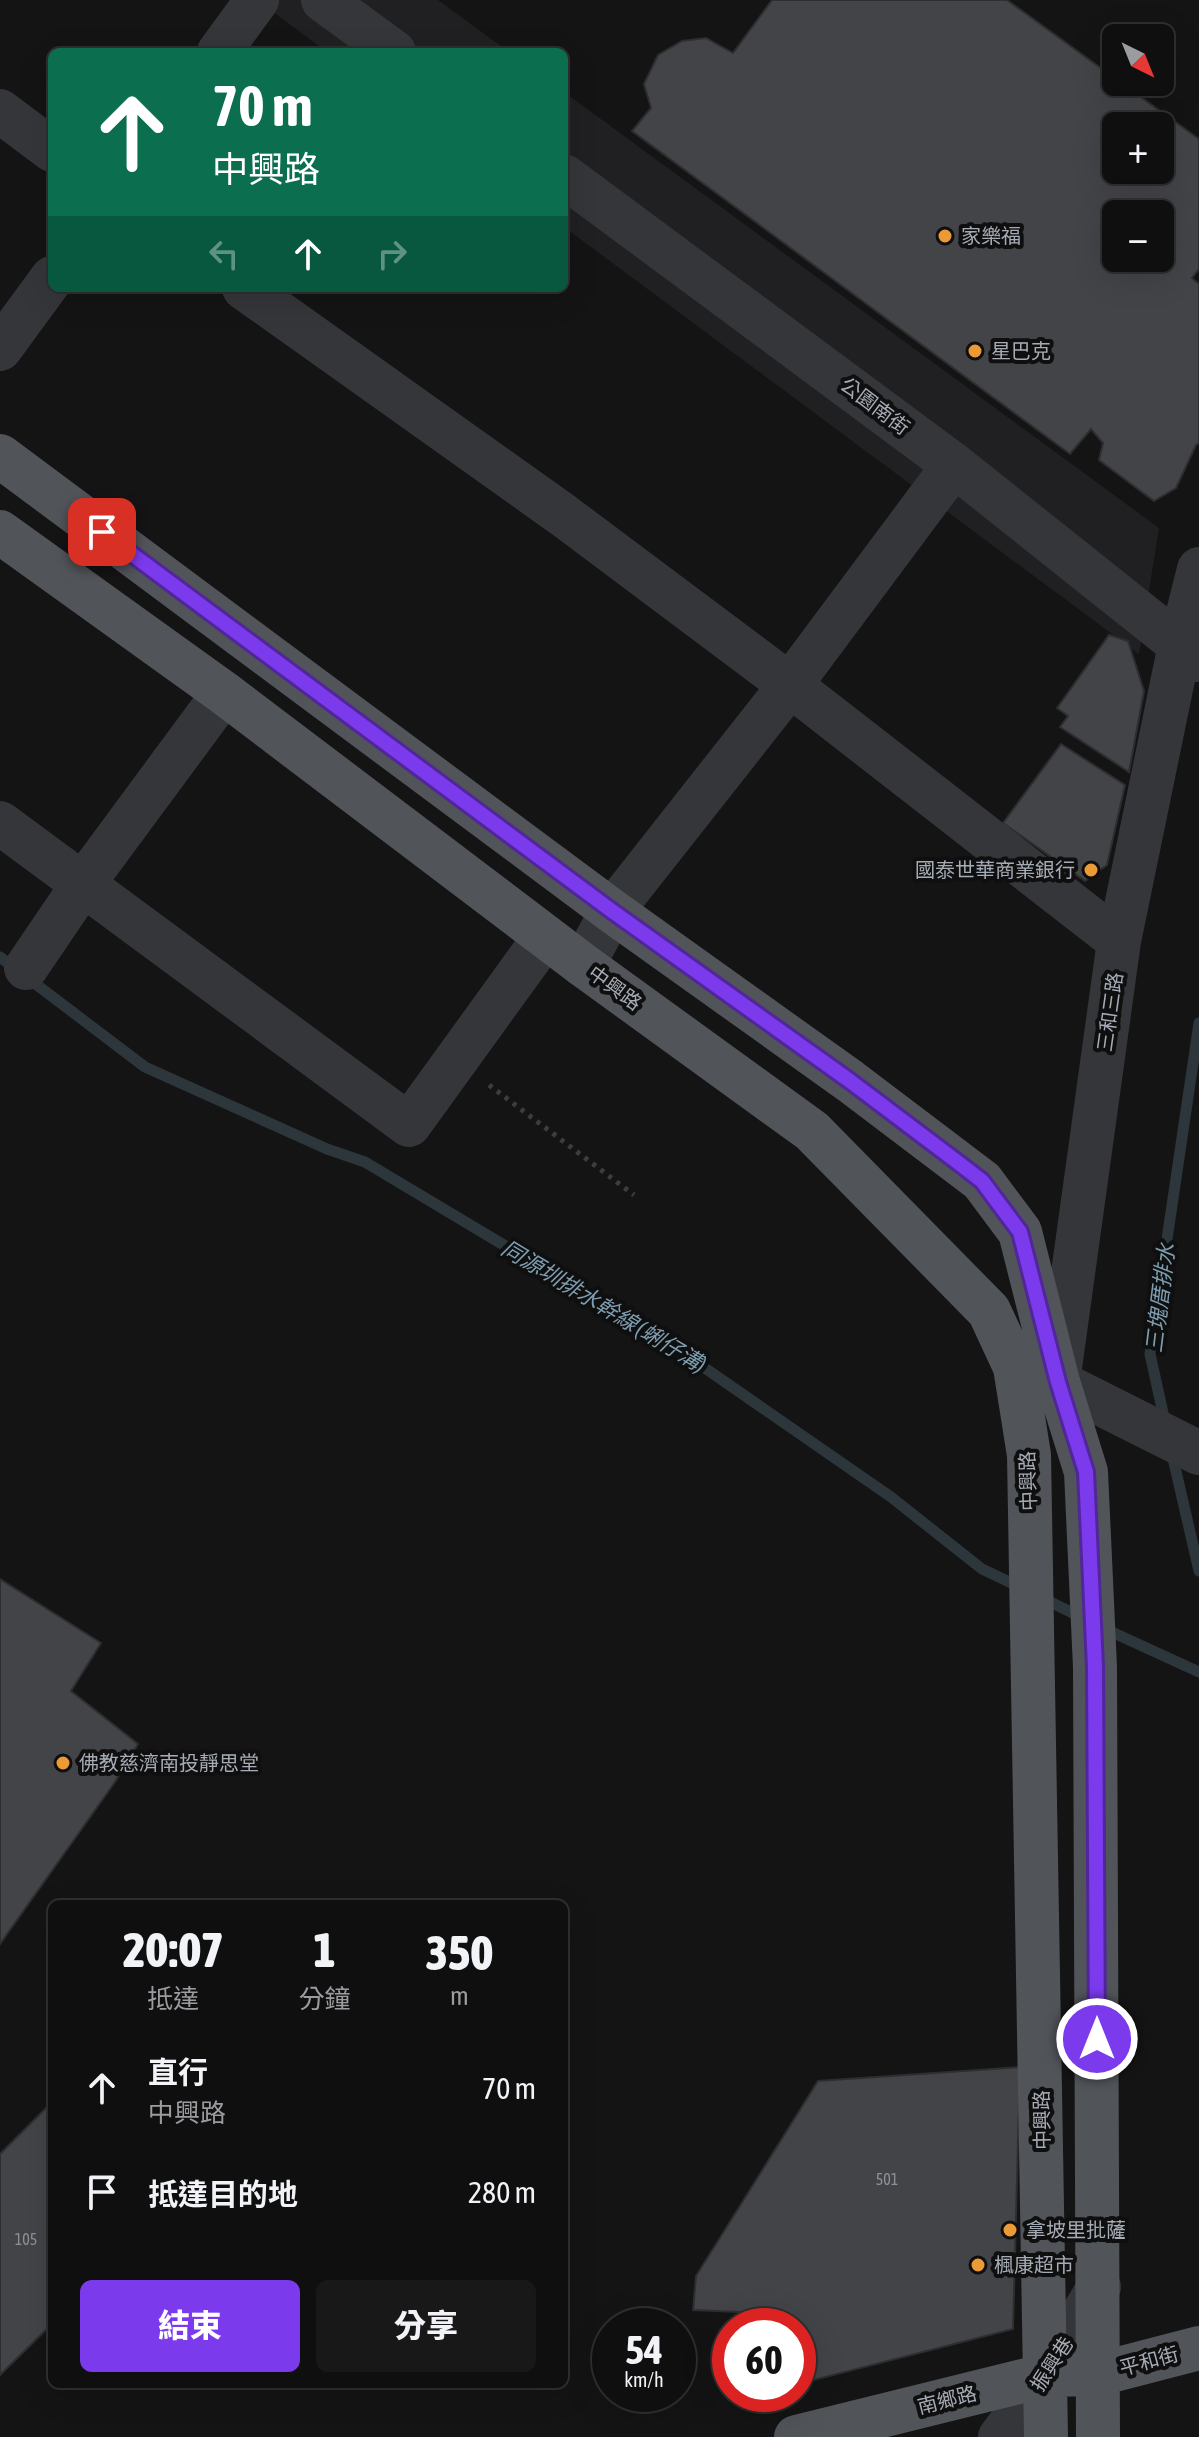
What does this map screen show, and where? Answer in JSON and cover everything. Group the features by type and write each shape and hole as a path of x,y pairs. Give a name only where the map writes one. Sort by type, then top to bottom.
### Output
{"main road":[{"path":"0,456 612,911 850,1081 982,1181 1020,1232 1058,1382 1086,1472 1093,1623 1098,2437"},
{"name":"中興路","path":"0,532 224,693 545,937 812,1131 989,1311 1015,1367 1029,1455 1046,2437"},
{"path":"812,1131 850,1081"},
{"name":"平和街","path":"1099,2374 1199,2348"},
{"name":"南鄉路","path":"796,2437 1047,2375 1099,2374"}],"street":[{"path":"222,48 257,0"},
{"path":"323,0 389,48"},
{"path":"0,111 48,147"},
{"name":"公園南街","path":"568,179 954,465 1189,652"},
{"path":"0,349 48,283"},
{"path":"250,292 563,515 790,685 1119,941"},
{"path":"583,965 612,911 790,685 954,465"},
{"name":"三和三路","path":"1029,1455 1058,1382 1119,941 1189,652 1199,569"},
{"path":"26,968 83,884 224,693"},
{"path":"0,823 409,1125 545,937"},
{"path":"989,1311 1058,1382 1199,1453"},
{"name":"振興巷","path":"1000,2437 1047,2375 1099,2287"}],"path":[{"path":"456,1060 634,1195"}],"shaded area":[{"path":"257,0 438,0 504,48 322,48"},
{"path":"568,95 1159,528 1139,654 568,230"}],"building":[{"name":"家樂福","path":"772,0 1007,0 1102,69 1102,96 1139,96 1162,112 1102,112 1102,184 1174,184 1174,121 1199,139 1199,269 1192,278 1199,284 1199,443 1176,488 1154,501 1099,460 1103,443 1091,429 1070,454 632,131 651,108 644,84 658,55 682,41 706,38 733,53"},
{"path":"1109,635 1128,641 1144,691 1129,772 1060,727 1068,716 1057,708"},
{"path":"1061,744 1125,785 1107,865 1085,881 1003,823"},
{"name":"佛教慈濟南投靜思堂","path":"0,1579 101,1643 71,1691 138,1744 115,1782 0,1944"},
{"path":"1020,2067 1013,2329 816,2379 816,2308 712,2308 712,2311 693,2308 696,2276 818,2081"},
{"path":"48,2106 48,2328 0,2375 0,2154"}],"waterway":[{"name":"同源圳排水幹線 (蜊仔溝)","path":"0,957 145,1067 327,1149 365,1162 676,1348 891,1497 982,1569 1020,1587"},
{"name":"三塊厝排水","path":"1165,1422 1150,1354 1199,1023"},
{"name":"三塊厝排水","path":"1172,1454 1199,1571"},
{"name":"同源圳排水幹線 (蜊仔溝)","path":"1042,1598 1081,1617"},
{"name":"同源圳排水幹線 (蜊仔溝)","path":"1103,1628 1199,1672"}],"place":[{"name":"家樂福","path":"945,236"},
{"name":"星巴克","path":"975,351"},
{"name":"國泰世華商業銀行","path":"1091,870"},
{"name":"佛教慈濟南投靜思堂","path":"63,1763"},
{"name":"拿坡里批薩","path":"1010,2230"},
{"name":"楓康超市","path":"978,2265"}],"route":[{"path":"102,532 612,911 850,1081 960,1164 982,1181 1020,1232 1058,1382 1086,1472 1095,1667 1097,2039"}]}
